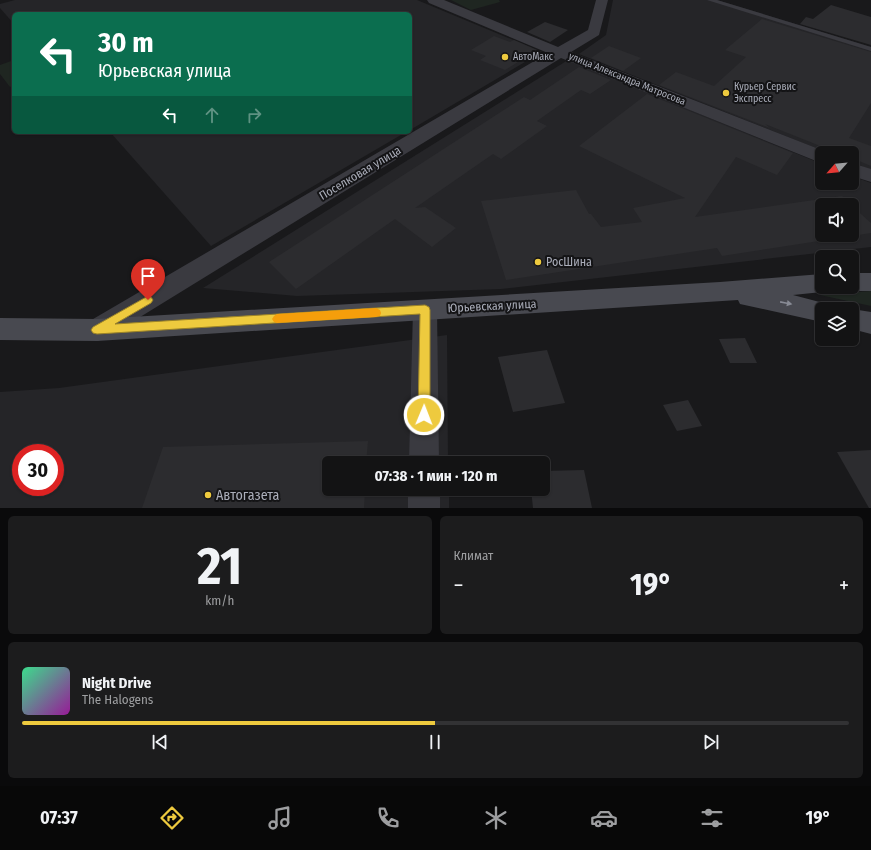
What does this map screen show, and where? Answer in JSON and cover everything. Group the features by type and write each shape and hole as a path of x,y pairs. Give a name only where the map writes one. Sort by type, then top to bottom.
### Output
{"main road":[{"path":"859,282 871,282"},
{"name":"Юрьевская улица","path":"0,329 97,330 720,292 815,284"},
{"name":"Юрьевская улица","path":"720,292 785,303 815,310"},
{"path":"859,320 871,323"}],"street":[{"name":"улица Александра Матросова","path":"433,0 560,53 815,154"},
{"name":"Поселковая улица","path":"97,330 594,32 602,0"},
{"path":"859,172 871,176"},
{"path":"424,456 425,310"},
{"path":"424,496 424,508"}],"lane":[{"path":"710,0 871,49"}],"shaded area":[{"path":"15,0 417,0 542,52 412,129 412,12 12,12 12,22 0,8 0,4"},
{"path":"451,0 499,0 500,2 471,10"},
{"path":"613,0 717,0 871,47 871,170 859,165 859,146 815,146 815,148 579,54 606,35"},
{"path":"568,60 815,161 815,190 859,190 859,179 871,183 871,247 845,250 815,250 815,253 501,289 297,296 203,288"},
{"path":"12,61 12,86 10,87 0,74 0,65"},
{"path":"112,134 403,134 211,246"},
{"path":"871,291 871,306 859,303 859,302 820,295 859,294 859,292"},
{"path":"447,335 448,456 322,456 322,496 449,496 449,508 0,508 0,392 59,388"}],"building":[{"path":"831,5 871,17 871,45 800,24 806,17 813,19"},
{"path":"762,19 871,52 871,103 849,138 871,146 871,166 859,161 859,146 820,146 659,85 676,72 714,86 746,57 725,50"},
{"path":"545,22 568,30 550,42 527,32"},
{"path":"494,36 510,42 514,40 537,50 505,70 480,60 486,56 471,50"},
{"path":"609,46 641,58 623,71 591,58"},
{"path":"579,67 611,80 590,94 581,90 537,121 547,126 501,159 493,154 415,208 425,207 456,228 432,247 395,219 296,289 269,262 524,97 530,100"},
{"path":"647,94 793,153 777,175 736,157 695,217 815,200 815,242 722,256 717,248 506,280 481,201 576,190 589,214 591,214 601,227 642,222 633,208 685,198 579,146"},
{"path":"842,196 844,198 828,198"},
{"path":"859,212 871,223 871,233 859,235"},
{"path":"745,338 757,363 730,363 719,339"},
{"path":"547,350 565,403 513,412 498,357"},
{"path":"688,400 702,426 677,431 663,405"},
{"path":"368,441 367,456 322,456 322,496 365,496 364,508 142,508 163,447"},
{"path":"871,450 871,508 869,508 837,452"},
{"path":"584,470 592,508 533,508 532,496 550,496 550,471"}],"slow traffic":[{"path":"277,319 376,313"}],"place":[{"name":"АвтоМакс","path":"505,57"},
{"name":"Курьер Сервис Экспресс","path":"726,93"},
{"name":"РосШина","path":"538,262"},
{"name":"Автогазета","path":"208,495"}],"route":[{"path":"148,300 97,330 425,310 424,415"}]}
